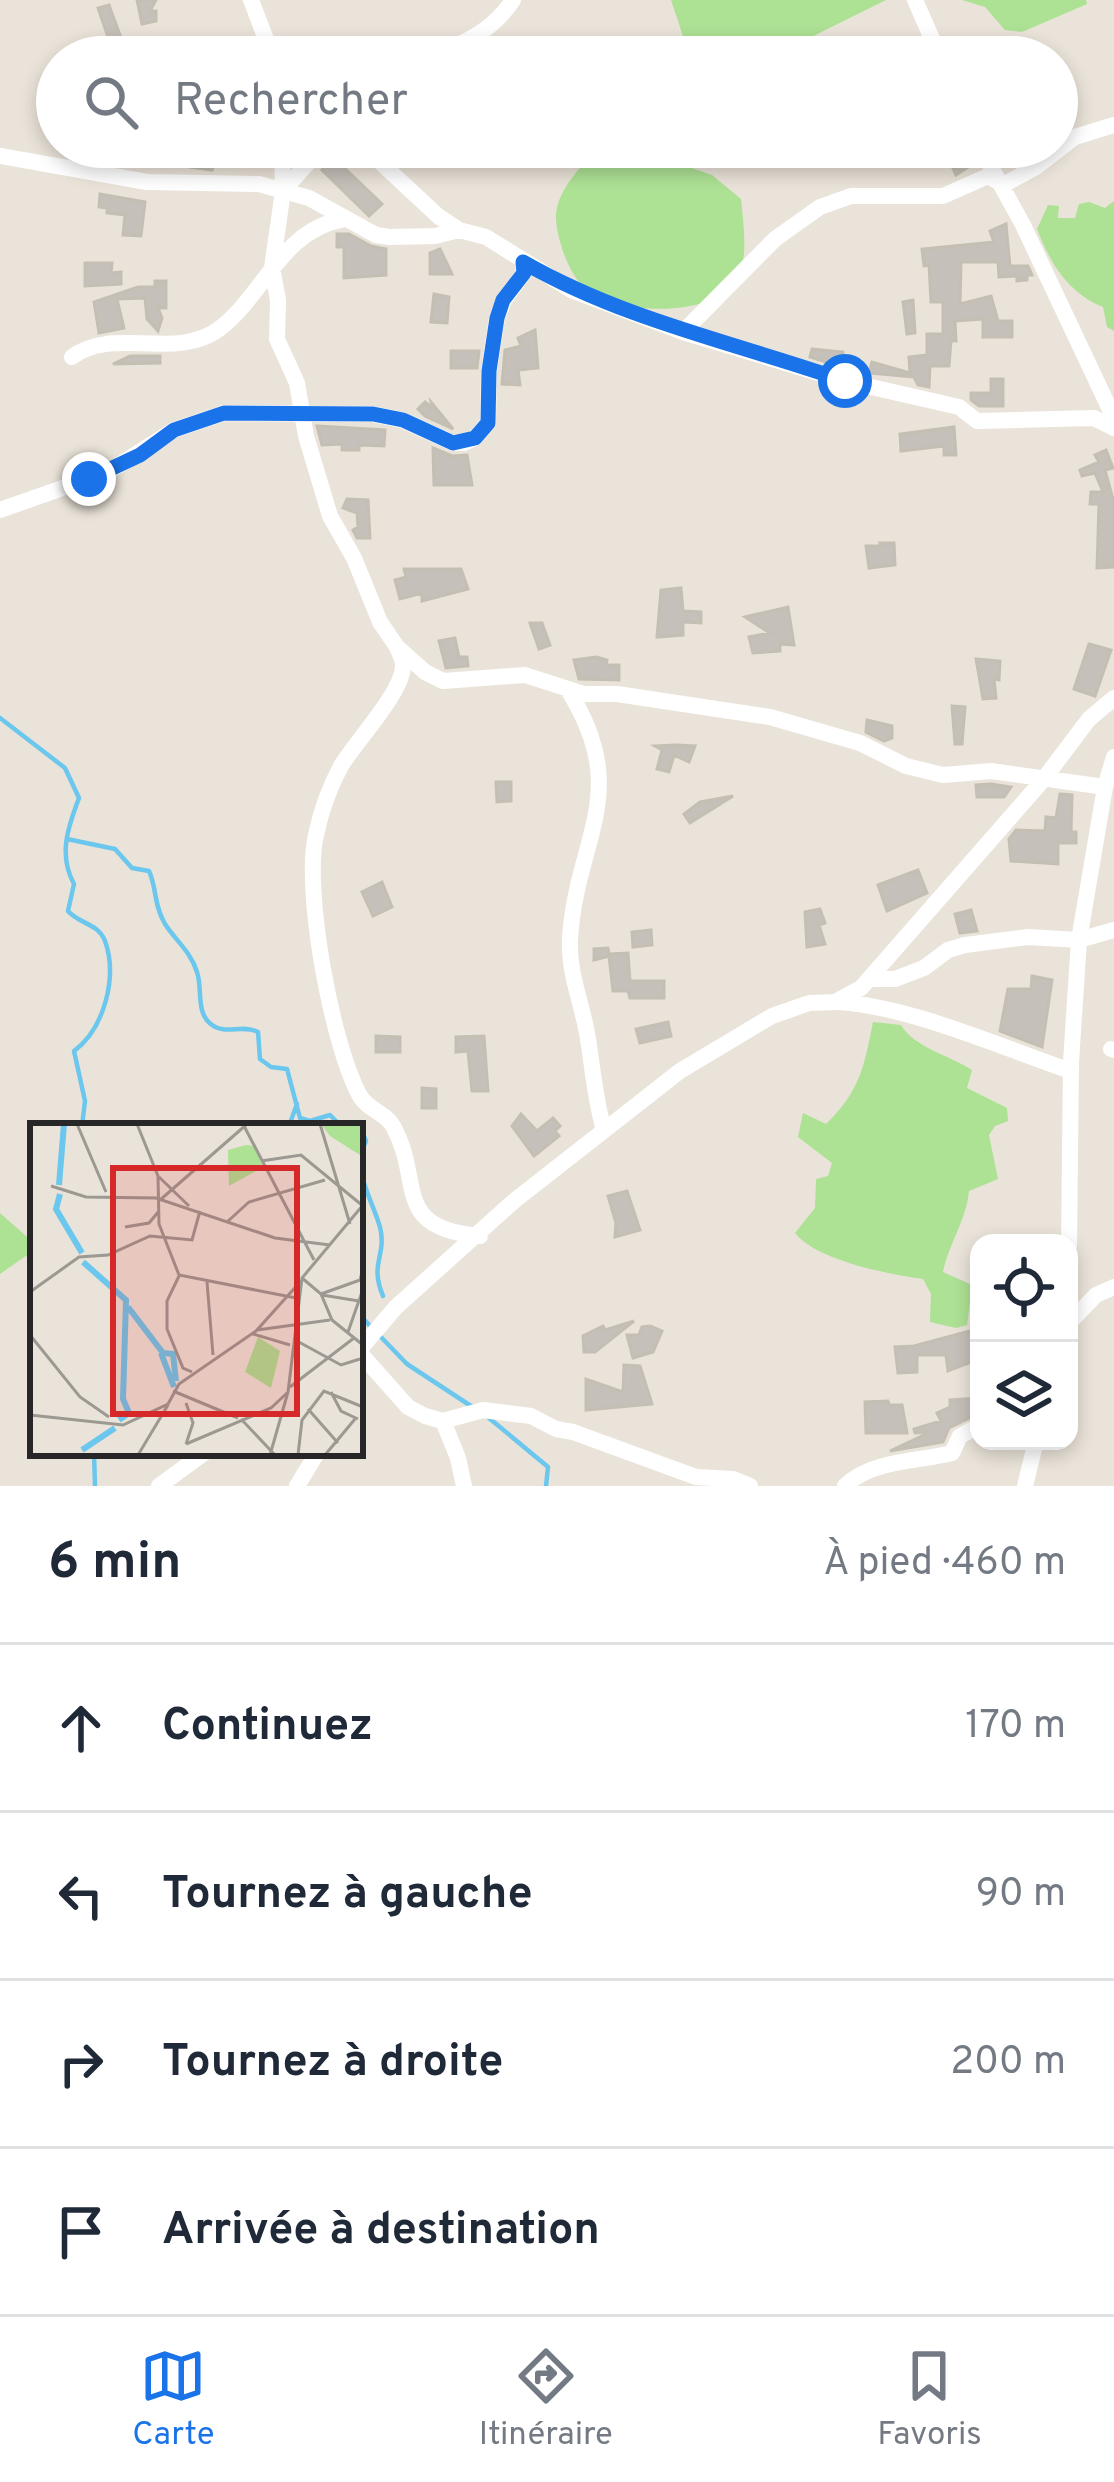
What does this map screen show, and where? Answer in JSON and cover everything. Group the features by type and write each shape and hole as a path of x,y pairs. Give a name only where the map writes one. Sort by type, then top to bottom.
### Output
{"street":[{"path":"251,0 264,36"},
{"path":"478,36 501,19 513,0"},
{"path":"915,0 931,36"},
{"path":"1078,136 1114,125"},
{"path":"0,156 36,162"},
{"path":"68,168 147,182 230,182 284,190 309,197 376,235 435,236 459,230"},
{"path":"282,168 284,190 272,268 278,300 277,339 297,383 330,516 355,558 380,622 397,646 425,672 443,681"},
{"path":"284,190 303,168"},
{"path":"387,168 459,230 508,247 523,262 572,290 683,332 845,381 959,407 977,422 1094,418 1114,428"},
{"path":"993,168 1114,418"},
{"path":"1003,184 1034,168"},
{"path":"683,332 775,239 820,207 851,196 943,196 988,176 1003,184"},
{"path":"72,357 85,347 172,344 218,330 287,248 316,228 344,219"},
{"path":"0,510 107,472 194,421 250,411 373,414 403,420 453,443 475,438 488,423 497,318 503,300 524,273 523,262"},
{"path":"397,646 403,665 397,686 340,768 322,807 313,869 323,974 359,1095 394,1127 420,1212 445,1229 480,1236"},
{"path":"397,686 524,675 568,690 770,717 860,743 906,766 943,775 991,771 1105,787"},
{"path":"568,690 587,720 599,781 598,818 574,907 570,944 593,1094 604,1130"},
{"path":"835,1002 871,979 1043,780 1089,719 1114,698"},
{"path":"1069,1234 1071,1071 1079,940 1114,757"},
{"path":"871,979 896,979 965,944 1028,937 1079,940 1114,930"},
{"path":"363,1347 396,1307 514,1201 680,1071 746,1030 809,1003 856,1003 1071,1071"},
{"path":"1078,1313 1096,1295 1114,1287"},
{"path":"363,1354 408,1407 442,1421 483,1410 531,1416 696,1477 733,1479 750,1486"},
{"path":"442,1421 464,1486"},
{"path":"845,1486 866,1468 916,1471 952,1453 960,1436 970,1431"},
{"path":"1025,1486 1034,1450"},
{"path":"159,1486 200,1456"},
{"path":"297,1486 315,1456"}],"green space":[{"path":"671,0 886,0 813,36 683,36"},
{"path":"962,0 1086,0 1087,4 1022,32 1005,30 985,7"},
{"path":"580,168 692,168 712,175 741,199 744,255 740,273 730,288 714,298 671,308 625,305 589,292 572,271 557,227 556,212 568,183"},
{"path":"1114,201 1114,331 1107,327 1103,307 1062,276 1037,229 1048,205 1059,206 1058,218 1075,218 1079,204 1105,208"},
{"path":"873,1022 901,1025 924,1045 972,1070 967,1088 1007,1108 1008,1121 995,1126 989,1135 998,1179 969,1191 943,1272 970,1284 967,1325 956,1328 930,1322 931,1294 923,1279 835,1258 795,1233 815,1208 816,1179 828,1176 832,1163 798,1137 803,1113 826,1124 853,1089"},
{"path":"0,1213 30,1239 30,1253 0,1274"}],"building":[{"path":"137,0 156,0 150,11 156,11 156,21 142,24"},
{"path":"109,5 120,35 108,36 98,8"},
{"path":"344,168 382,204 369,216 322,170"},
{"path":"100,194 145,202 141,236 123,235 125,215 99,207"},
{"path":"1006,224 1010,266 1028,266 1032,275 1017,281 1017,276 999,277 998,262 961,262 960,304 991,296 998,321 1012,321 1012,337 983,337 983,319 955,321 956,341 951,341 949,366 930,366 929,387 918,385 914,377 869,373 872,362 910,373 909,357 927,355 927,334 943,334 943,302 931,302 929,265 924,266 922,249 994,242 990,231"},
{"path":"337,234 386,249 386,275 344,278 344,247 337,247"},
{"path":"440,249 452,274 430,274 430,253"},
{"path":"85,263 112,263 111,273 121,272 121,284 85,286"},
{"path":"155,281 166,281 166,308 158,308 162,318 158,331 147,319 145,298 117,299 124,328 99,333 94,302 138,287 155,287"},
{"path":"434,294 449,297 447,323 431,322"},
{"path":"913,300 915,333 907,334 903,302"},
{"path":"535,330 538,368 518,370 520,385 502,384 505,350 521,346 518,338"},
{"path":"812,349 843,352 842,367 810,357"},
{"path":"451,351 479,351 477,368 451,368"},
{"path":"130,356 160,356 160,363 113,364"},
{"path":"991,379 1003,379 1003,406 979,406 971,400 971,393 991,393"},
{"path":"425,402 432,408 431,402 453,429 425,416 418,409"},
{"path":"317,426 385,430 384,446 342,450 342,444 322,445"},
{"path":"954,427 956,455 944,455 944,446 901,451 900,434"},
{"path":"433,448 452,456 467,455 472,485 434,485"},
{"path":"1106,450 1113,468 1105,470 1114,503 1114,567 1097,568 1099,504 1090,504 1091,492 1103,492 1095,473 1082,476 1080,470 1099,462 1095,455"},
{"path":"347,499 368,500 370,538 357,538 353,530 358,527 357,513 343,508"},
{"path":"894,543 895,565 869,568 866,546"},
{"path":"404,569 461,569 468,589 422,601 422,593 400,599 395,580 406,577"},
{"path":"681,588 683,611 701,612 701,623 683,622 683,635 657,637 661,590"},
{"path":"788,607 794,645 780,644 780,651 753,653 749,637 770,633 745,617"},
{"path":"530,623 542,623 550,645 539,649"},
{"path":"455,638 459,657 467,657 468,666 446,668 439,641"},
{"path":"1089,644 1111,650 1095,696 1074,689"},
{"path":"976,659 1000,661 999,680 994,679 996,698 983,699"},
{"path":"574,660 607,660 606,665 619,665 619,680 579,679"},
{"path":"952,706 965,707 962,744 955,744"},
{"path":"867,720 892,726 892,738 884,741 866,732"},
{"path":"655,746 695,746 689,762 674,755 669,772 657,769 662,750"},
{"path":"496,782 511,782 511,801 497,802"},
{"path":"976,785 1011,787 1004,797 977,797"},
{"path":"1060,794 1072,795 1071,832 1076,832 1076,843 1058,843 1058,864 1011,861 1009,839 1016,830 1045,831 1046,817 1056,818"},
{"path":"733,796 690,823 684,814 700,802"},
{"path":"918,870 927,893 887,911 878,885"},
{"path":"382,882 392,907 373,916 362,892"},
{"path":"820,909 825,944 807,947 805,912"},
{"path":"971,910 977,931 960,933 955,914"},
{"path":"651,930 652,945 633,947 632,932"},
{"path":"608,948 609,954 628,953 630,981 664,981 664,998 630,998 628,991 613,991 609,956 594,960 594,949"},
{"path":"1032,976 1052,980 1042,1047 1000,1031 1008,989 1031,989"},
{"path":"668,1022 671,1036 640,1043 636,1029"},
{"path":"376,1036 400,1037 400,1052 376,1052"},
{"path":"484,1036 488,1091 472,1091 468,1051 456,1052 456,1037"},
{"path":"422,1088 436,1089 436,1108 422,1108"},
{"path":"521,1114 537,1131 553,1118 560,1126 555,1131 559,1136 534,1156 512,1126"},
{"path":"627,1191 640,1230 615,1237 608,1196"},
{"path":"634,1321 595,1352 584,1352 583,1336 603,1326 605,1330"},
{"path":"642,1327 662,1331 653,1352 633,1358 627,1335 639,1335"},
{"path":"970,1331 970,1362 948,1371 946,1355 917,1355 917,1372 898,1373 895,1347"},
{"path":"624,1365 640,1366 652,1404 586,1410 586,1379 623,1392"},
{"path":"970,1399 970,1418 949,1428 943,1442 890,1451 930,1432 915,1433 914,1429 941,1421 937,1413 950,1407 950,1400"},
{"path":"865,1402 902,1405 907,1433 866,1433"}],"waterway":[{"path":"0,718 65,768 79,798 66,841 66,862 74,884 68,911 102,935 110,970 100,1016 74,1051 85,1101 82,1123"},
{"path":"67,839 115,849 132,868 149,871 161,916 194,965 207,1020 223,1029 258,1032 260,1059 271,1067 287,1069 300,1118 310,1121 330,1115 338,1123"},
{"path":"290,1123 297,1104"},
{"path":"363,1134 363,1148"},
{"path":"363,1179 380,1227 378,1275 383,1296"},
{"path":"363,1318 371,1327"},
{"path":"379,1335 407,1364 474,1408"},
{"path":"489,1418 548,1467 546,1486"},
{"path":"94,1456 95,1486"}],"route":[{"path":"89,479 140,455 174,430 224,413 373,414 403,420 453,443 475,438 488,423 497,318 503,300 524,273 523,262 572,290 683,332 845,381"}]}
